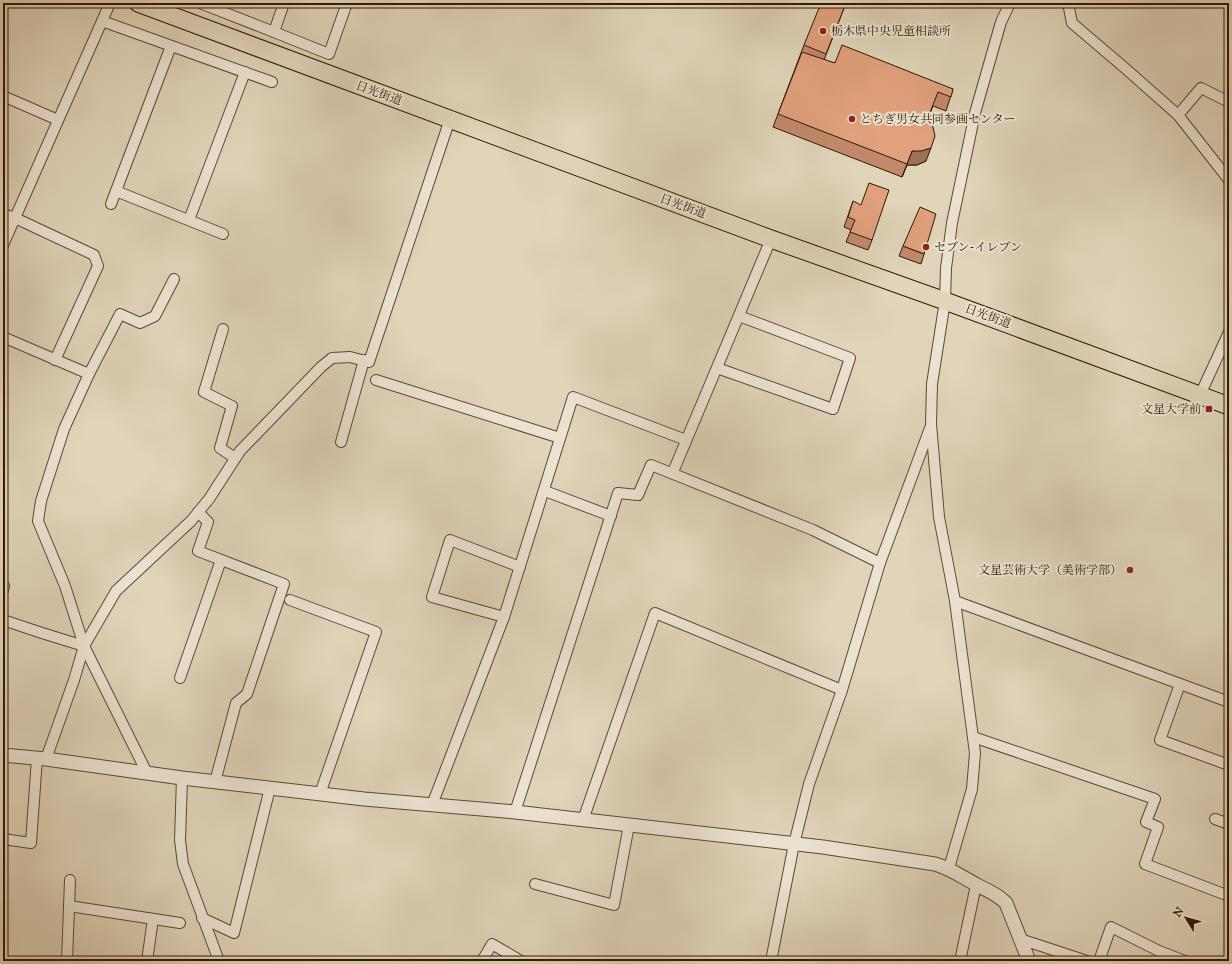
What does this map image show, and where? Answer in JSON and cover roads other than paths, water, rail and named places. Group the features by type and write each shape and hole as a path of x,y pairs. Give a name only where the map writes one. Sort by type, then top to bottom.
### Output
{"highway":[{"name":"日光街道","path":"138,3 772,239 1229,406"}],"street":[{"path":"3,245 110,3"},
{"path":"200,3 225,8 274,32 329,54 347,3"},
{"path":"274,32 284,3"},
{"path":"949,868 972,789 975,753 955,601 939,517 931,424 932,384 945,301 946,268 952,223 972,128 1001,22 1010,3"},
{"path":"1068,3 1072,23 1178,115 1229,180"},
{"path":"102,20 272,82"},
{"path":"111,204 171,46"},
{"path":"189,220 244,72"},
{"path":"1178,115 1201,88 1229,102"},
{"path":"3,96 58,120"},
{"path":"3,839 31,843 41,759 74,680 84,646 116,591 191,520 209,498 240,451 310,378 332,358 350,357 369,362 450,119"},
{"path":"116,191 223,234"},
{"path":"3,214 15,218 94,255 98,266 55,360"},
{"path":"673,472 772,239"},
{"path":"147,773 84,646 65,586 38,521 41,501 64,429 89,374 120,314 140,323 155,316 174,278"},
{"path":"717,368 833,409 850,358 739,316"},
{"path":"223,329 204,392 232,406 220,448 236,458"},
{"path":"1200,395 1229,332"},
{"path":"3,337 89,374"},
{"path":"341,442 364,360"},
{"path":"376,380 560,438"},
{"path":"432,805 504,617 545,491 573,397 686,440"},
{"path":"771,961 794,844 809,784 842,690 880,563 931,424"},
{"path":"515,812 618,493 638,495 651,465 673,472 813,530 880,563"},
{"path":"545,491 611,516"},
{"path":"198,512 208,522 198,551 284,584 247,694 236,703 215,782"},
{"path":"504,617 432,597 450,540 520,567"},
{"path":"180,678 222,560"},
{"path":"3,586 3,590"},
{"path":"290,600 376,632 320,794"},
{"path":"955,601 1229,702"},
{"path":"584,820 655,613 842,690"},
{"path":"3,620 42,634 84,646"},
{"path":"1180,684 1160,740 1229,765"},
{"path":"973,737 1155,799 1146,822 1158,827 1145,864 1229,896"},
{"path":"3,755 320,794 515,812 823,847 928,863 949,868 976,885 998,895 1006,903 1029,961"},
{"path":"182,778 180,840 183,864 219,961"},
{"path":"202,918 234,933 270,788"},
{"path":"1216,819 1229,824"},
{"path":"535,884 614,906 629,825"},
{"path":"67,961 70,880"},
{"path":"960,961 976,885"},
{"path":"69,906 180,923"},
{"path":"147,961 153,919"},
{"path":"1099,961 1111,927 1159,951 1185,961"},
{"path":"1020,939 1087,961"},
{"path":"482,961 492,944 521,961"}],"place":[{"name":"栃木県中央児童相談所","path":"823,31"},
{"name":"とちぎ男女共同参画センター","path":"852,119"},
{"name":"セブン-イレブン","path":"926,247"},
{"name":"文星大学前","path":"1209,409"},
{"name":"文星芸術大学（美術学部）","path":"1130,570"}]}
